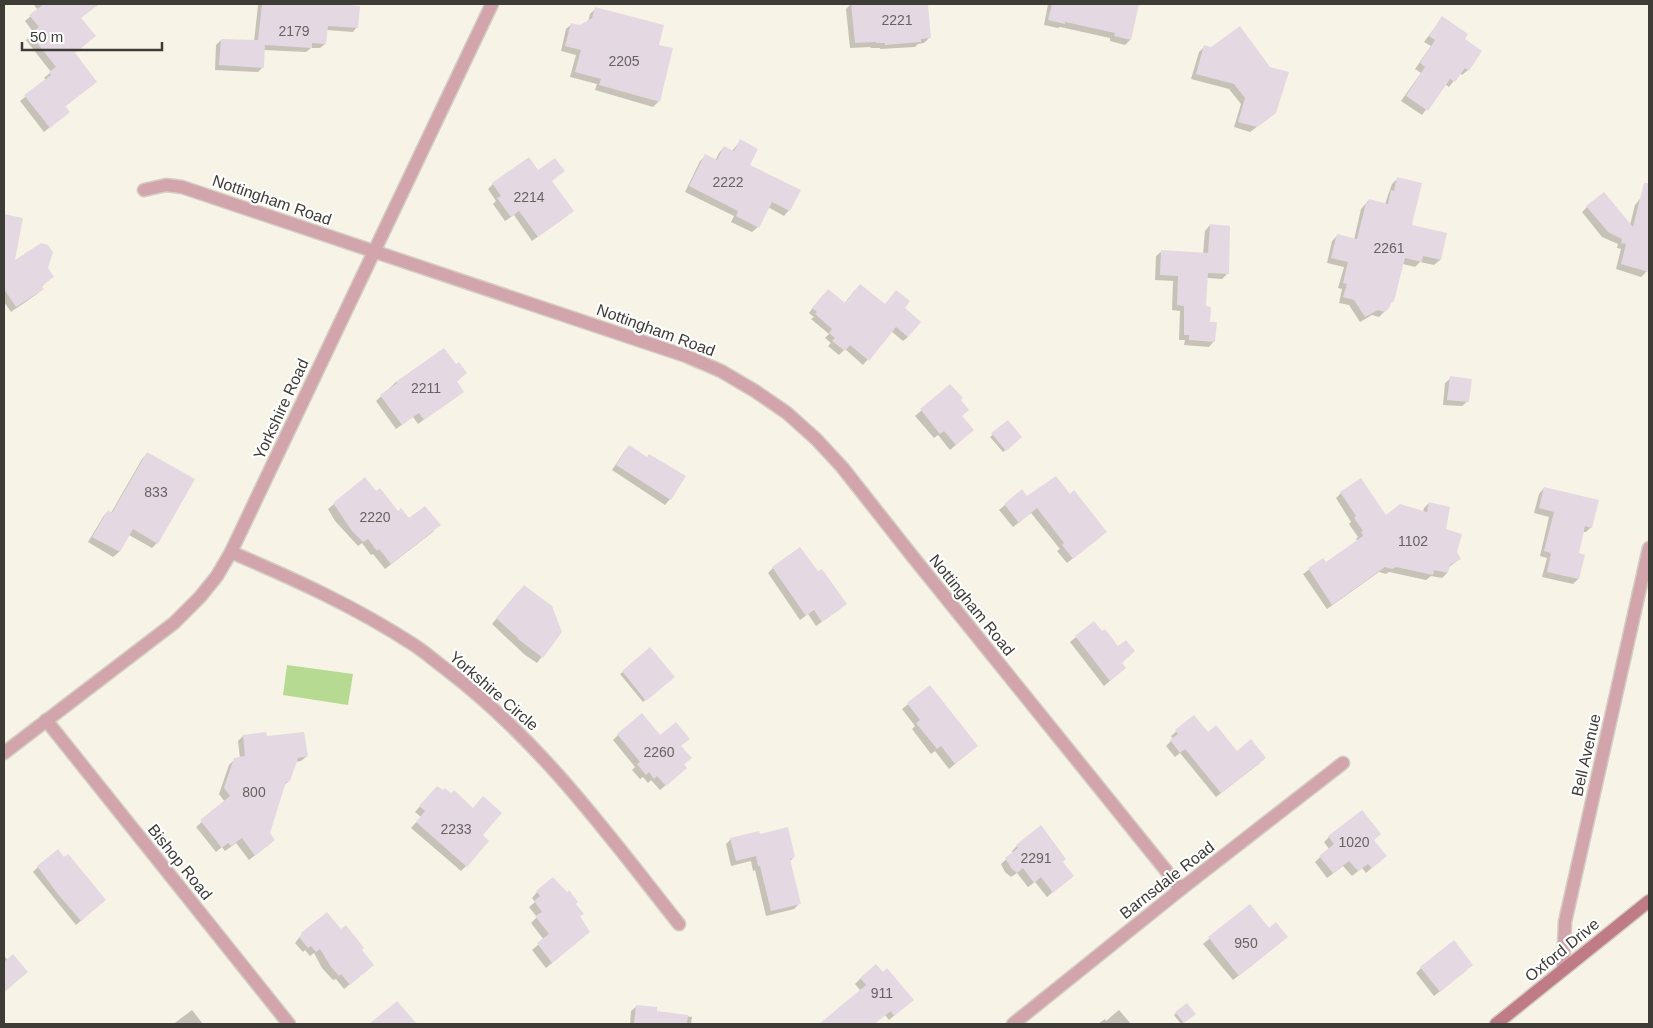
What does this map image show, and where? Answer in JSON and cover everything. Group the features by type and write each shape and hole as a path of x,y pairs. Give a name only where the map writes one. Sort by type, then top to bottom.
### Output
{"main road":[{"name":"Oxford Drive","path":"1496,1024 1649,902"}],"street":[{"name":"Yorkshire Road","path":"4,753 174,623 200,597 217,576 231,552 492,4"},
{"name":"Nottingham Road","path":"144,190 166,185 182,187 686,356 730,376 755,390 787,413 816,439 842,467 1181,889"},
{"name":"Bell Avenue","path":"1563,970 1565,922 1649,548"},
{"name":"Yorkshire Circle","path":"231,552 294,579 356,610 415,645 475,691 547,761 580,799 679,924"},
{"name":"Bishop Road","path":"46,720 289,1024"},
{"name":"Barnsdale Road","path":"1013,1024 1181,889 1343,763"}],"green space":[{"path":"287,665 353,674 348,705 283,695"}],"building":[{"path":"44,4 99,4 81,18 96,36 75,53 97,82 65,106 70,112 50,128 24,95 51,75 49,72 56,67 30,34 39,27 29,15"},
{"path":"262,4 338,4 360,6 358,28 328,26 326,44 312,43 312,48 265,45 264,68 219,65 221,39 258,40"},
{"path":"851,4 928,4 931,38 921,39 921,42 885,45 885,43 876,42 855,43"},
{"path":"1052,4 1139,4 1131,40 1114,36 1115,33 1048,20"},
{"path":"595,7 664,25 659,45 673,48 660,102 599,85 601,79 575,72 581,50 565,46 571,23 580,25 592,18"},
{"path":"1442,16 1468,34 1465,39 1482,51 1469,71 1465,68 1455,82 1450,79 1428,111 1406,96 1425,67 1420,63 1435,40 1429,36"},
{"path":"1240,26 1270,67 1289,72 1276,113 1257,127 1238,122 1245,98 1234,84 1196,74 1204,45 1211,47"},
{"path":"740,139 758,149 750,165 801,190 790,211 772,202 759,228 736,216 738,211 689,186 705,154 717,160 724,146 734,151"},
{"path":"529,157 538,170 555,158 565,171 552,181 574,211 538,237 519,211 511,217 497,198 501,196 492,183"},
{"path":"1397,177 1422,183 1412,225 1447,233 1441,260 1423,256 1422,262 1405,258 1394,301 1385,312 1378,310 1365,317 1354,300 1343,297 1347,284 1343,283 1348,262 1331,258 1337,234 1357,239 1366,203 1368,203 1369,199 1388,204 1391,190 1394,191"},
{"path":"1644,183 1649,183 1649,272 1621,264 1626,244 1621,243 1622,239 1608,232 1586,206 1604,192 1633,227"},
{"path":"4,214 23,218 15,260 41,243 48,245 53,252 48,268 54,277 41,286 44,289 16,307 4,289"},
{"path":"1210,224 1230,226 1229,274 1208,273 1206,306 1211,307 1210,322 1217,322 1215,342 1189,340 1189,335 1184,335 1184,306 1177,305 1178,276 1160,275 1161,250 1208,253"},
{"path":"860,284 885,304 896,290 910,301 905,308 921,322 908,337 896,327 869,361 850,345 845,351 832,341 835,338 829,333 832,329 815,314 817,312 812,308 828,289 845,303"},
{"path":"444,348 456,364 459,362 467,373 457,381 464,392 424,420 419,413 402,425 380,395"},
{"path":"1450,376 1472,379 1469,402 1447,400"},
{"path":"950,384 963,398 961,400 969,410 962,416 974,430 956,445 944,431 940,434 920,409"},
{"path":"1008,420 1022,437 1006,451 991,433"},
{"path":"629,445 647,457 649,454 686,476 671,500 616,465"},
{"path":"147,452 195,479 158,544 133,529 120,552 92,537 108,510 112,513"},
{"path":"1056,476 1070,494 1074,490 1107,532 1073,559 1062,545 1064,543 1037,508 1019,523 1004,504 1022,489 1027,496"},
{"path":"365,477 376,491 380,488 398,511 401,508 409,518 425,506 441,525 391,564 379,549 377,551 368,539 363,542 352,531 333,503"},
{"path":"1361,478 1386,515 1400,504 1427,512 1429,502 1450,507 1446,529 1462,534 1457,552 1461,559 1450,565 1448,573 1434,570 1433,575 1396,567 1392,569 1385,567 1332,605 1308,568 1323,558 1326,562 1363,536 1361,532 1363,531 1354,518 1356,516 1340,492"},
{"path":"1544,487 1599,500 1592,528 1585,526 1579,553 1585,555 1579,579 1547,572 1551,553 1544,551 1554,512 1539,508"},
{"path":"800,547 818,571 822,569 847,604 822,622 814,610 806,616 772,567"},
{"path":"524,585 552,606 562,632 543,658 518,639 496,618"},
{"path":"1094,621 1102,631 1105,629 1118,646 1126,640 1135,651 1122,663 1126,668 1110,681 1075,636"},
{"path":"650,647 675,677 646,701 622,671"},
{"path":"930,685 978,746 955,764 941,746 937,749 916,723 920,720 907,703"},
{"path":"642,713 660,735 676,722 690,739 681,746 692,758 684,764 687,768 666,786 657,776 654,779 649,772 646,775 637,764 640,762 617,734"},
{"path":"1194,715 1208,732 1216,725 1237,751 1251,739 1266,758 1221,793 1185,749 1180,753 1170,740 1178,734 1175,730"},
{"path":"266,732 267,736 304,732 308,756 298,758 290,781 286,782 270,833 275,840 255,856 242,838 231,846 228,843 222,848 200,820 230,796 224,788 234,758 245,756 243,735"},
{"path":"437,786 443,790 445,788 451,793 454,790 473,808 483,796 502,813 483,835 489,841 467,867 416,822 425,811 419,806"},
{"path":"1362,810 1381,834 1374,840 1387,856 1372,868 1368,864 1358,871 1349,861 1333,873 1319,856 1334,844 1328,836"},
{"path":"1041,825 1066,859 1063,862 1074,876 1053,893 1041,877 1034,883 1023,868 1017,873 1005,858 1018,848 1016,845"},
{"path":"788,827 795,857 790,859 801,904 771,911 756,856 736,861 730,838 759,831 760,834"},
{"path":"58,849 64,857 68,854 70,856 106,900 81,921 37,866"},
{"path":"553,877 567,892 569,890 578,902 576,904 584,914 580,916 590,932 552,963 537,943 549,934 535,916 542,912 534,901 540,896 536,891"},
{"path":"1250,904 1269,928 1276,922 1288,937 1239,976 1208,937"},
{"path":"327,912 341,929 346,925 364,948 362,950 374,965 350,985 341,974 339,976 331,967 320,949 316,952 311,946 308,948 299,937 302,935 301,933"},
{"path":"1454,940 1473,965 1440,992 1420,967"},
{"path":"13,954 28,972 4,992 4,962"},
{"path":"876,964 883,972 887,968 914,1000 894,1016 891,1011 874,1024 819,1024 866,985 860,978"},
{"path":"397,1001 417,1024 369,1024 391,1006"},
{"path":"1187,1003 1196,1014 1184,1023 1175,1012"},
{"path":"636,1005 657,1007 657,1011 688,1015 687,1024 634,1024"}]}
